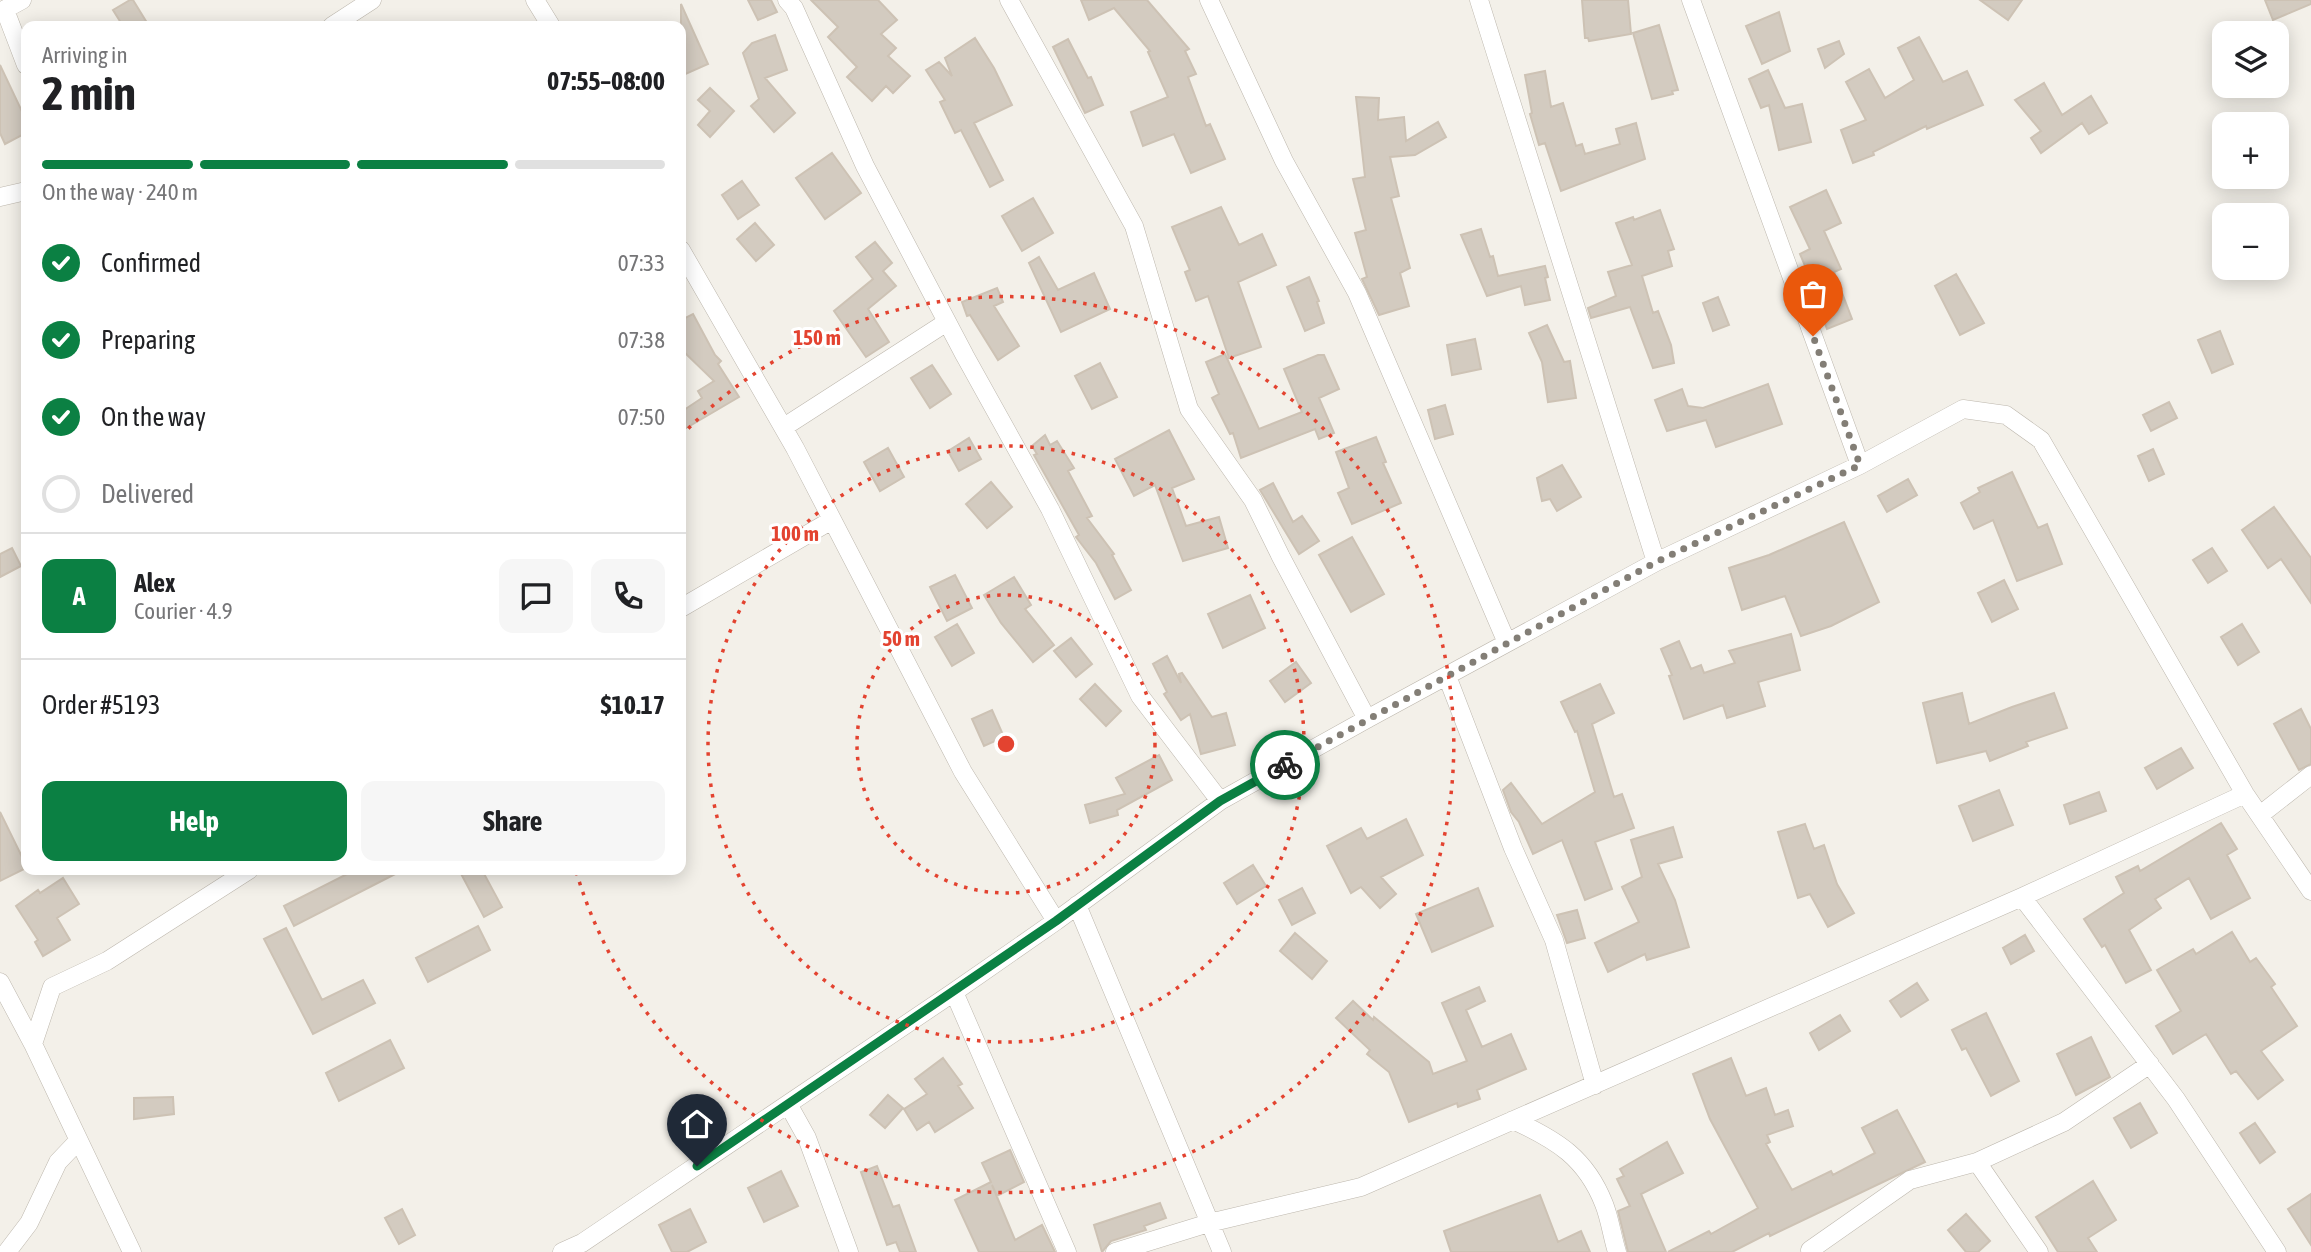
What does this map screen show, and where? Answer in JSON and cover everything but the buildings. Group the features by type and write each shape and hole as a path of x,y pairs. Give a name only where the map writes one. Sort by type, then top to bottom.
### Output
{"street":[{"path":"21,53 3,11 22,0"},
{"path":"340,21 372,0"},
{"path":"536,0 548,21"},
{"path":"787,0 794,8 865,166 1050,509 1140,696 1220,801"},
{"path":"1009,0 1134,226 1189,409 1253,500 1367,719"},
{"path":"1209,0 1284,161 1357,293 1507,643"},
{"path":"1479,0 1656,562"},
{"path":"1691,0 1860,465"},
{"path":"0,197 21,192"},
{"path":"686,259 784,427 963,772 1056,921"},
{"path":"784,427 947,322"},
{"path":"562,1252 583,1248 1056,921 1220,801 1656,562 1860,465 1964,409 2006,415 2041,440 2245,794 2311,891"},
{"path":"686,605 832,520"},
{"path":"1447,676 1513,848 1554,940 1595,1085"},
{"path":"2260,815 2311,775"},
{"path":"1115,1252 1209,1223 1361,1186 2022,897 2245,794"},
{"path":"33,1044 52,987 107,961 241,875"},
{"path":"2022,897 2176,1099 2277,1252"},
{"path":"1077,905 1222,1252"},
{"path":"0,982 33,1044 132,1252"},
{"path":"954,992 1067,1252"},
{"path":"1808,1251 1910,1180 1977,1162 2064,1122 2150,1065"},
{"path":"788,1104 807,1138 849,1252"},
{"path":"1513,1120 1546,1135 1588,1171 1605,1205 1616,1252"},
{"path":"7,1252 29,1223 58,1162 78,1141"},
{"path":"1977,1162 2039,1252"}],"way so far":[{"path":"1285,765 1656,562 1860,465 1813,336"}],"route":[{"path":"697,1166 1056,921 1220,801 1285,765"}]}
